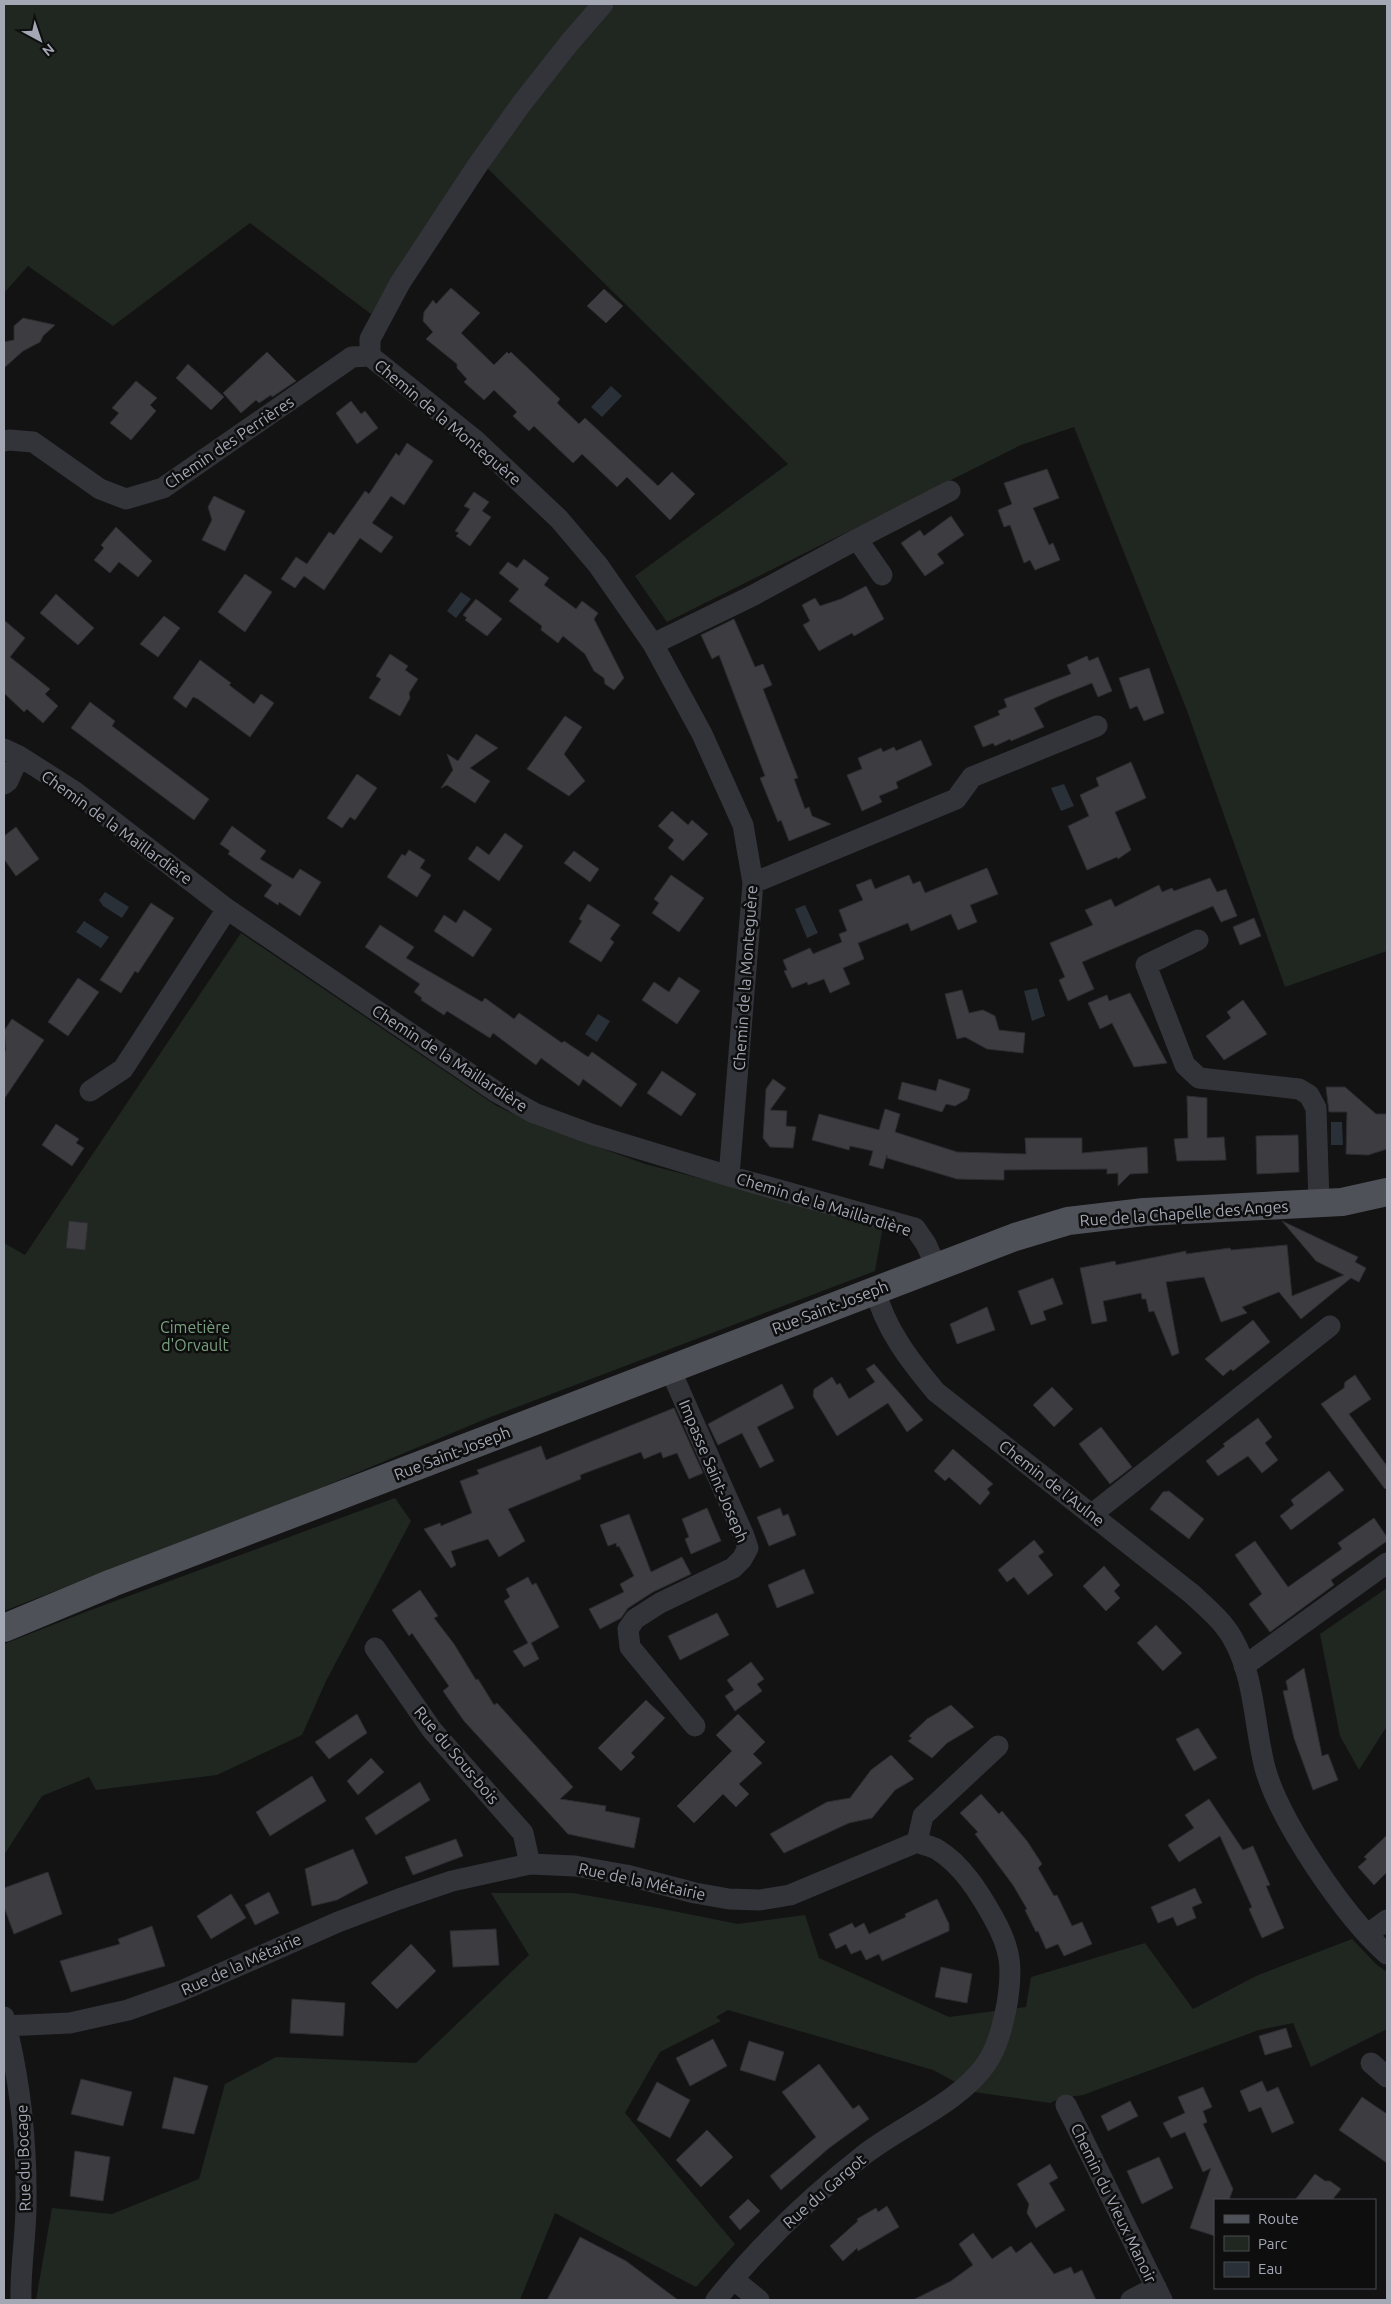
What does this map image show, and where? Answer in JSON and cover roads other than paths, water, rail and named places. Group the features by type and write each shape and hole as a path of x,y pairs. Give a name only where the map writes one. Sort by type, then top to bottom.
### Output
{"main road":[{"name":"Rue de la Chapelle des Anges","path":"900,1280 1015,1237 1068,1221 1144,1212 1342,1202 1387,1192"},
{"name":"Rue Saint-Joseph","path":"4,1628 112,1583 900,1280"}],"street":[{"name":"Chemin de la Monteguère","path":"603,4 522,103 477,166 405,275 370,339 370,356 475,440 559,519 598,565 653,644 702,734 743,825 753,883 729,1176"},
{"name":"Chemin des Perrières","path":"4,441 33,442 100,489 126,499 163,488 352,357 370,356"},
{"path":"653,644 754,595 950,491"},
{"path":"857,539 882,575"},
{"path":"753,883 956,799 972,777 1097,726"},
{"path":"4,784 8,781 11,752"},
{"name":"Chemin de la Maillardière","path":"11,752 74,790 228,909 495,1091 534,1113 592,1134 729,1176 915,1228 926,1244 936,1266"},
{"path":"90,1092 123,1069 228,909"},
{"path":"1198,940 1146,966 1185,1065 1199,1078 1299,1090 1310,1096 1316,1108 1319,1204"},
{"name":"Chemin de l'Aulne","path":"875,1289 879,1304 890,1329 911,1363 936,1392 1192,1594 1217,1617 1233,1639 1244,1666 1265,1768 1276,1795 1319,1872 1368,1934 1387,1954"},
{"path":"1091,1514 1330,1326"},
{"name":"Impasse Saint-Joseph","path":"670,1369 748,1548 742,1559 733,1568 660,1603 635,1619 628,1629 630,1647 694,1726"},
{"path":"1244,1666 1387,1563"},
{"name":"Rue du Sous-bois","path":"375,1648 432,1730 523,1834 530,1864"},
{"path":"917,1842 923,1816 998,1746"},
{"name":"Rue de la Métairie","path":"4,2023 70,2023 128,2010 181,1991 338,1922 399,1899 452,1881 530,1864 575,1866 695,1893 729,1899 760,1900 790,1895 917,1842"},
{"name":"Rue du Gargot","path":"716,2300 733,2279 794,2216 866,2154 948,2100 969,2083 986,2064 998,2041 1012,1976 1004,1938 986,1904 962,1869 937,1850 917,1842"},
{"path":"1368,1934 1387,1920"},
{"name":"Rue du Bocage","path":"4,2023 20,2094 26,2153 26,2207 21,2300"},
{"path":"1371,2063 1387,2077"},
{"name":"Chemin du Vieux Manoir","path":"1066,2105 1159,2294"},
{"path":"733,2279 759,2300"},
{"path":"1131,2300 1159,2294"}],"water":[{"path":"611,386 622,396 602,417 591,407"},
{"path":"461,592 471,599 456,618 447,611"},
{"path":"1064,784 1074,806 1061,811 1051,788"},
{"path":"105,892 129,907 122,918 103,906 99,900"},
{"path":"805,905 818,933 807,938 795,909"},
{"path":"84,921 109,937 101,948 76,932"},
{"path":"1037,988 1045,1016 1032,1021 1024,991"},
{"path":"598,1014 610,1021 597,1042 585,1034"},
{"path":"1331,1122 1342,1122 1343,1145 1331,1145"}],"park label":[{"name":"Cimetière d'Orvault","path":"195,1336"}]}
